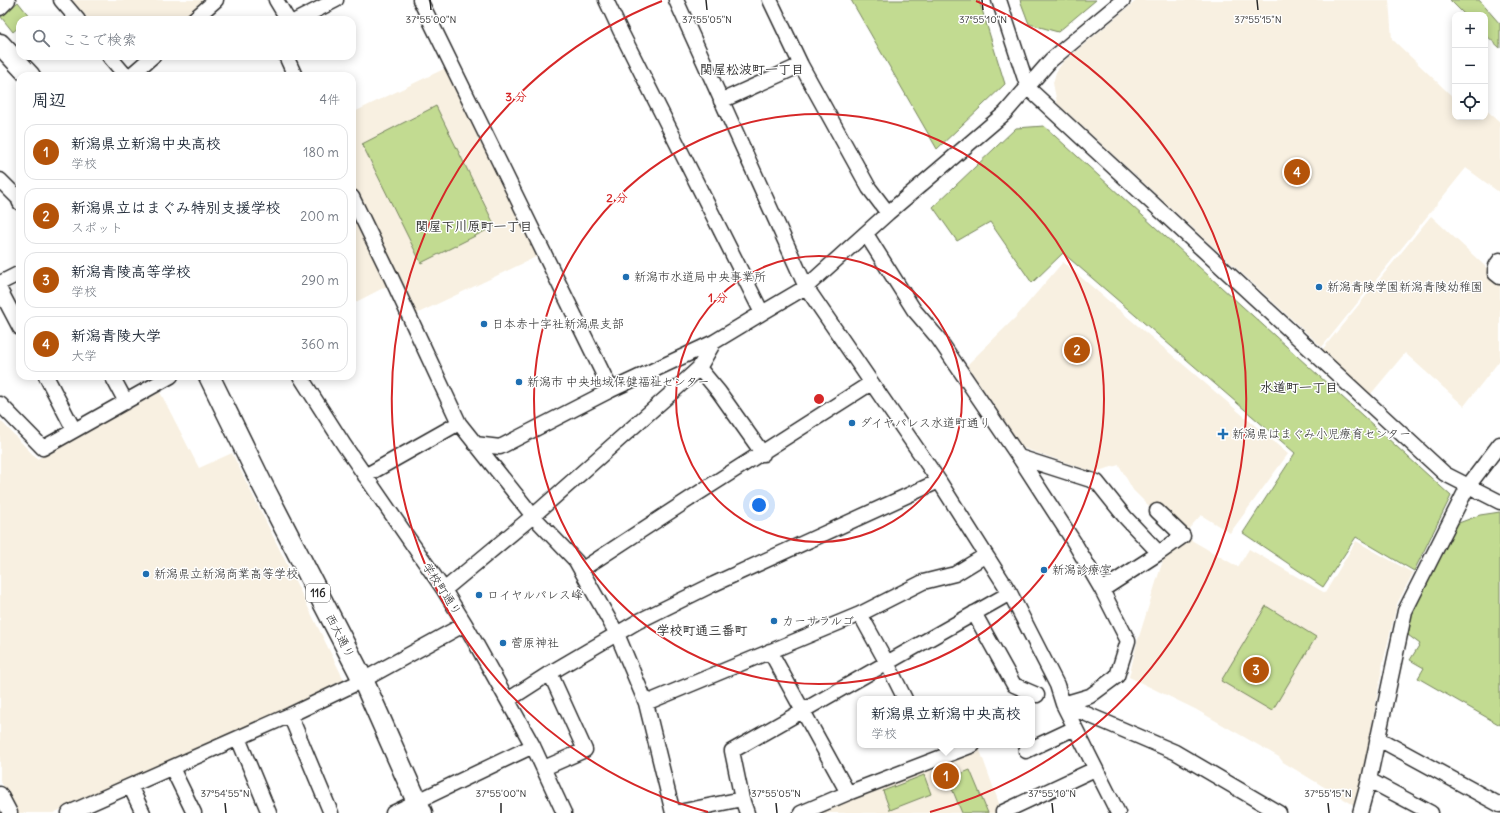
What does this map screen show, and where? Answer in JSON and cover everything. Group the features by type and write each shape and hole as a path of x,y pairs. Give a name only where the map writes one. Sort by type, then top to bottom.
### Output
{"highway":[{"path":"0,44 26,72"},
{"name":"西大通り","path":"211,380 263,486 364,680 419,807"}],"street":[{"path":"0,8 8,0"},
{"path":"61,0 75,16"},
{"path":"198,16 216,0"},
{"path":"276,0 286,16"},
{"path":"305,16 336,0"},
{"path":"420,0 611,390"},
{"path":"606,0 762,312"},
{"path":"676,0 806,287 938,481 1010,593 1057,686 1063,704 1118,813"},
{"path":"770,0 801,65 869,188 888,213"},
{"path":"999,0 1028,88 1445,474 1500,502"},
{"path":"475,444 500,447 611,390 714,342 806,287 888,213 1005,113 1051,60 1123,0"},
{"path":"112,60 123,72"},
{"path":"134,72 148,60"},
{"path":"288,60 293,72"},
{"path":"721,101 801,65"},
{"path":"0,180 16,196"},
{"path":"356,205 391,276 459,423 533,516 576,561 617,634 646,703 674,813 742,799"},
{"path":"866,234 914,310 938,338 1019,457 1074,542 1102,590 1128,641 1117,676 1090,696 1063,704"},
{"path":"1500,260 1495,266 1495,273 1500,277"},
{"path":"0,284 16,275"},
{"path":"0,290 16,320"},
{"path":"444,590 533,516 699,368 714,342"},
{"path":"699,368 763,454"},
{"path":"48,380 74,430"},
{"path":"114,380 126,402"},
{"path":"0,404 43,448 164,380"},
{"name":"学校町通り","path":"303,380 444,590 533,746 564,813"},
{"path":"581,570 871,383"},
{"path":"366,476 459,423"},
{"path":"1360,813 1369,780 1405,611 1468,486 1500,444"},
{"path":"1019,457 1097,482 1125,517 1159,553"},
{"path":"508,700 550,673 637,622 714,584 938,481"},
{"path":"1102,590 1183,536 1157,511"},
{"path":"646,703 860,614 923,582 955,574 986,555"},
{"path":"747,813 742,799 732,751 1010,593"},
{"path":"974,613 1014,685 1030,696"},
{"path":"860,614 904,696"},
{"path":"69,813 290,715 364,680 464,624"},
{"path":"770,651 848,793"},
{"path":"544,768 585,750 550,673"},
{"path":"1034,696 1057,686"},
{"path":"1063,704 1175,752 1279,813"},
{"path":"290,715 331,813"},
{"path":"1035,747 1075,728"},
{"path":"238,738 269,813"},
{"path":"1377,738 1500,805"},
{"path":"393,813 419,807 533,746"},
{"path":"801,813 964,748"},
{"path":"1026,751 1032,748"},
{"path":"172,768 194,813"},
{"path":"1003,812 1095,769"},
{"path":"1369,780 1431,813"},
{"path":"130,786 143,813"},
{"path":"0,794 10,813"}],"shaded area":[{"path":"72,0 207,0 188,16 86,16"},
{"path":"1137,0 1389,0 1392,39 1452,96 1452,120 1488,120 1488,112 1500,122 1500,193 1466,168 1322,347 1057,103 1053,83 1056,72 1063,62"},
{"path":"448,67 538,256 414,315 356,197 356,111"},
{"path":"356,213 391,284 356,302"},
{"path":"1431,216 1500,280 1500,360 1464,406 1405,353 1370,395 1322,350"},
{"path":"1063,262 1288,454 1230,533 1201,515 1185,533 1154,511 1133,490 1119,465 1094,472 1023,448 967,365 1016,317"},
{"name":"新潟県立新潟商業高等学校","path":"160,392 199,468 232,453 344,680 243,728 53,813 17,813 0,780 0,420 37,459"},
{"path":"1186,537 1238,567 1249,549 1325,593 1356,541 1413,573 1397,604 1383,663 1357,807 1283,762 1279,757 1195,709 1129,677 1137,643 1164,557"},
{"path":"971,748 979,748 1000,806 999,813 810,813"}],"green space":[{"path":"851,0 979,0 1005,84 937,149"},
{"path":"1020,0 1096,0 1058,32 1029,24"},
{"path":"1450,0 1479,0 1500,24 1500,48 1488,37 1488,12 1462,12"},
{"path":"18,2 29,16 16,16 16,29 13,32 1,17"},
{"path":"436,106 495,226 421,263 362,144"},
{"path":"1044,126 1451,496 1414,571 1356,537 1323,587 1243,533 1295,453 1063,253 1032,283 990,222 957,241 933,207 1016,128"},
{"path":"1500,512 1500,725 1418,678 1424,668 1410,660 1420,644 1408,635 1411,615 1456,524 1480,515"},
{"path":"1266,606 1316,637 1272,711 1221,681"},
{"path":"970,770 988,813 962,813 948,779"},
{"path":"924,775 931,794 890,810 883,791"}],"place":[{"name":"新潟青陵大学","path":"1297,172"},
{"name":"新潟市水道局中央事業所","path":"626,277"},
{"name":"新潟青陵学園新潟青陵幼稚園","path":"1319,287"},
{"name":"日本赤十字社新潟県支部","path":"484,324"},
{"name":"新潟県立はまぐみ特別支援学校","path":"1077,350"},
{"name":"新潟市 中央地域保健福祉センター","path":"519,382"},
{"name":"ダイヤパレス水道町通り","path":"852,423"},
{"name":"新潟県はまぐみ小児療育センター","path":"1223,434"},
{"name":"新潟診療室","path":"1044,570"},
{"name":"新潟県立新潟商業高等学校","path":"146,574"},
{"name":"ロイヤルパレス峰","path":"479,595"},
{"name":"カーサラルゴ","path":"774,621"},
{"name":"菅原神社","path":"503,643"},
{"name":"新潟青陵高等学校","path":"1256,670"},
{"name":"新潟県立新潟中央高校","path":"946,776"}],"district":[{"name":"関屋松波町一丁目","path":"752,69"},
{"name":"関屋下川原町一丁目","path":"474,226"},
{"name":"水道町一丁目","path":"1299,387"},
{"name":"学校町通三番町","path":"702,630"}]}
